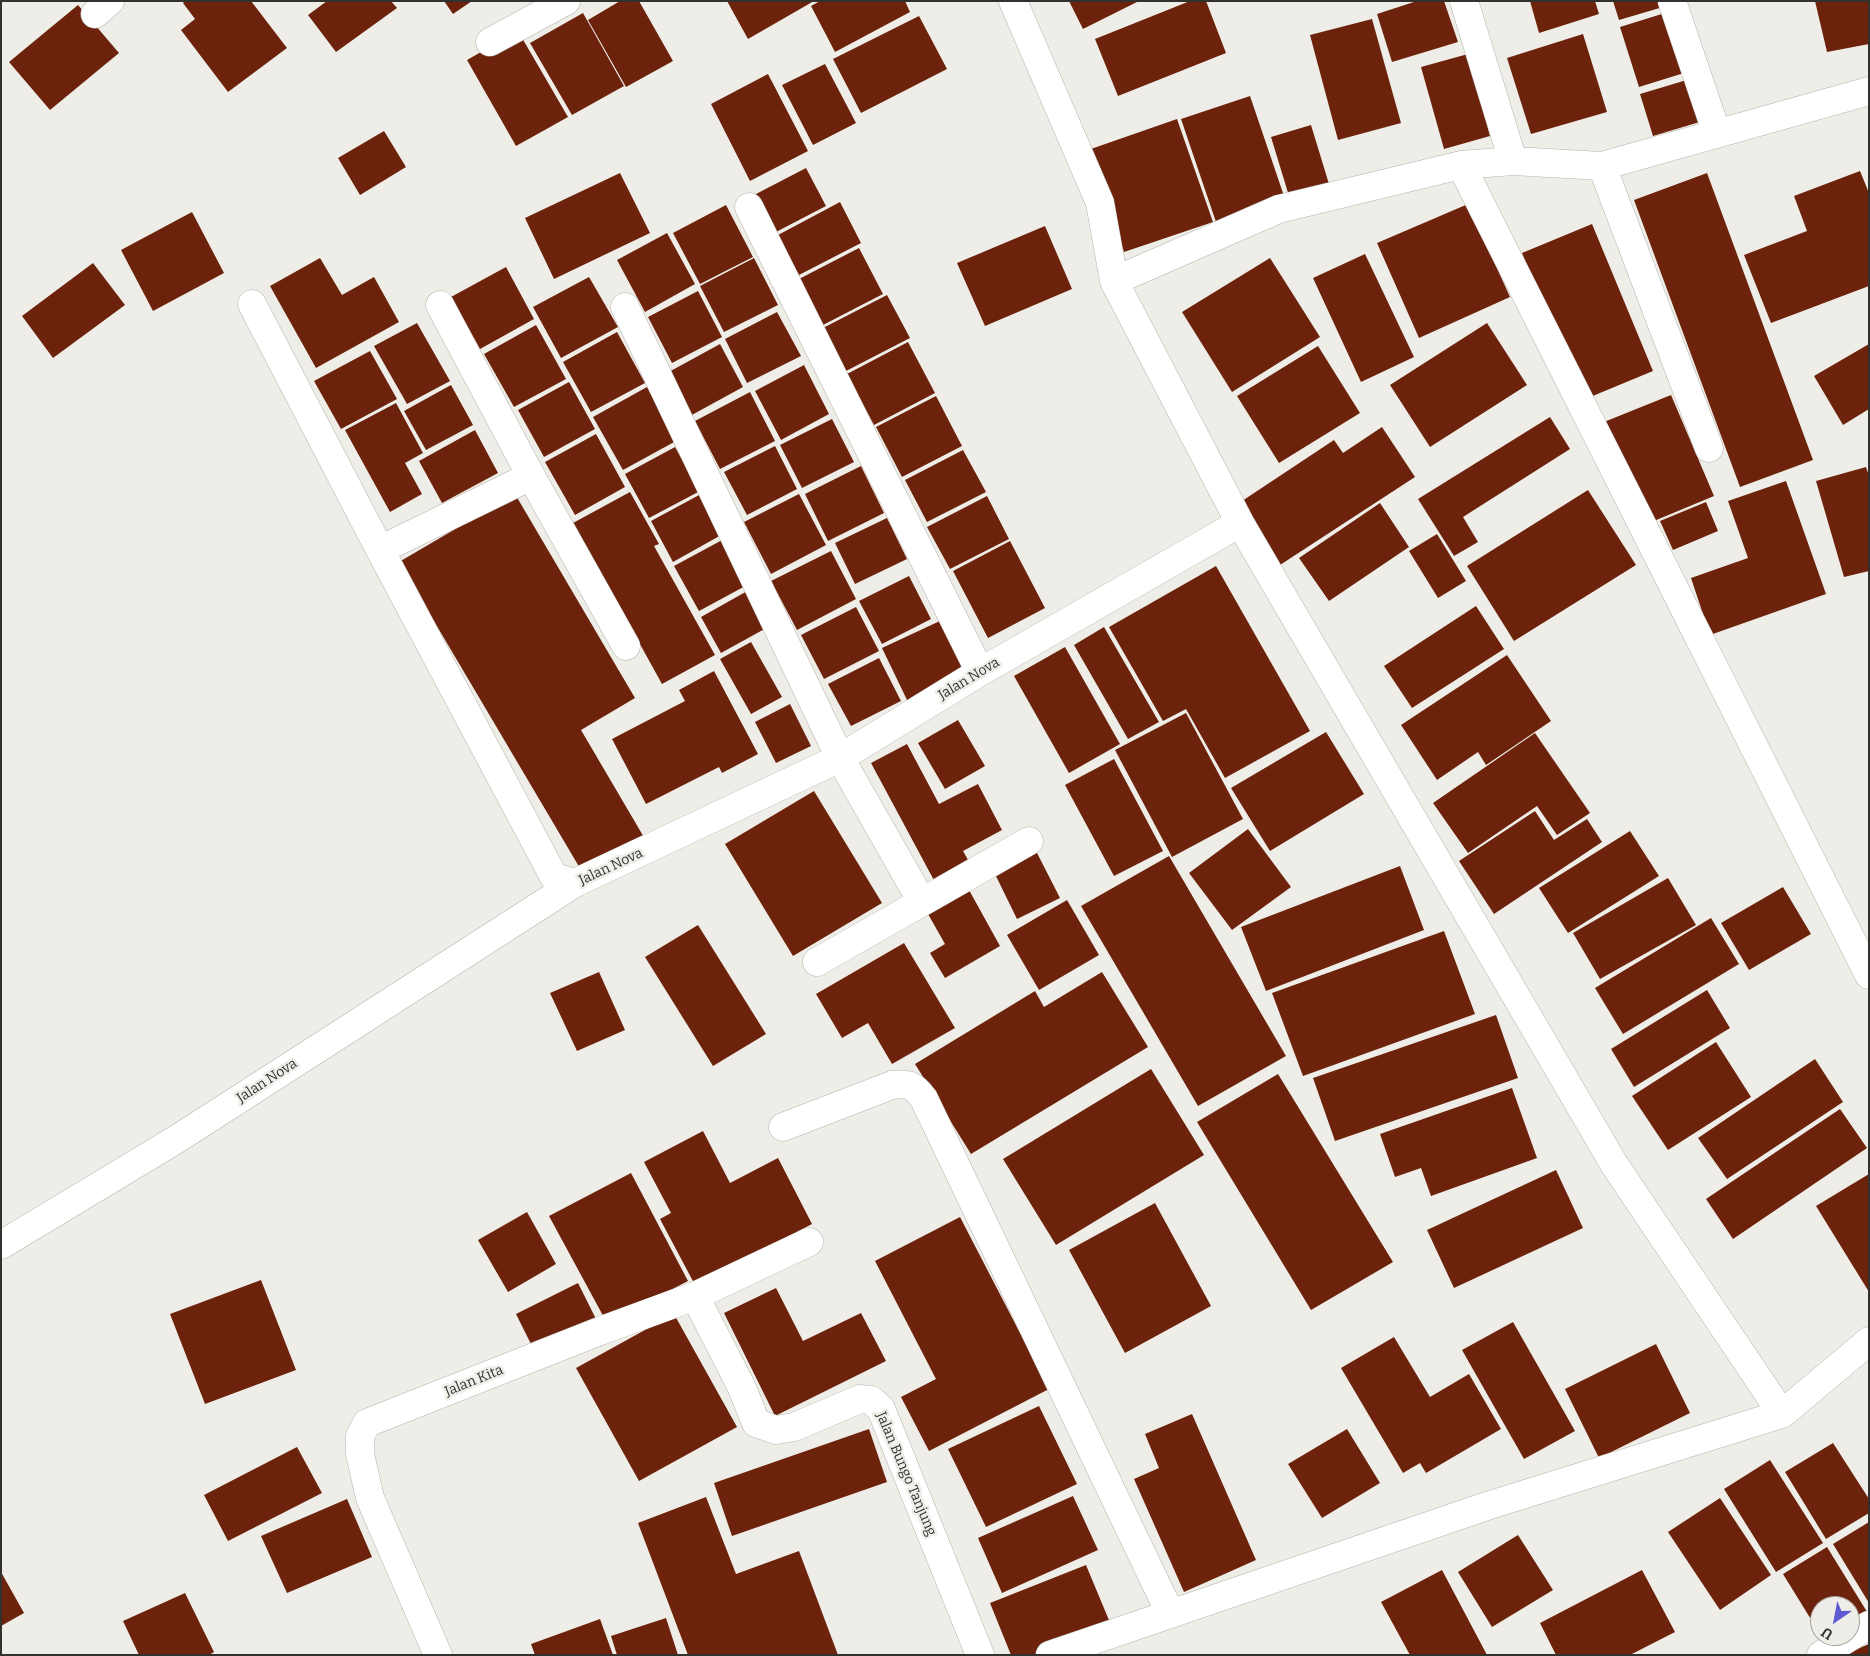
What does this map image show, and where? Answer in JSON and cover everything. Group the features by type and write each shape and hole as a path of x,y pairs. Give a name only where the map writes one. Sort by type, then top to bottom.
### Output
{"street":[{"path":"490,42 566,1"},
{"path":"1014,1 1100,203 1114,281 1240,523 1614,1164 1782,1414"},
{"path":"1464,1 1513,161"},
{"path":"1672,1 1717,134"},
{"path":"1114,281 1279,209 1462,165 1513,161 1602,166 1869,91"},
{"path":"1462,165 1869,975"},
{"path":"1602,166 1709,448"},
{"path":"750,207 980,672"},
{"path":"252,304 554,877 575,883"},
{"path":"440,305 626,646"},
{"path":"626,307 840,758 922,902"},
{"path":"380,550 532,476"},
{"name":"Jalan Nova","path":"1,1246 177,1139 575,883 840,758 980,672 1240,523"},
{"path":"817,962 1029,841"},
{"path":"783,1127 892,1085 906,1083 917,1090 924,1099 1170,1613"},
{"name":"Jalan Kita","path":"438,1655 370,1498 360,1454 360,1436 367,1423 600,1331 695,1296 810,1242"},
{"name":"Jalan Bungo Tanjung","path":"695,1296 742,1388 756,1423 776,1430 794,1427 860,1399 871,1400 881,1409 980,1655"},
{"path":"1050,1655 1490,1505 1782,1414 1869,1341"},
{"path":"1821,1655 1869,1625"}],"building":[{"path":"185,1 251,1 287,48 228,92 181,30 195,19 183,3"},
{"path":"327,1 391,1 397,8 336,52 308,15"},
{"path":"444,1 472,1 453,14"},
{"path":"620,1 639,1 673,61 626,87 588,20"},
{"path":"727,1 814,1 748,39"},
{"path":"820,1 905,1 910,12 835,52 811,6"},
{"path":"1069,1 1139,1 1083,29"},
{"path":"1190,1 1206,1 1226,53 1118,96 1095,39"},
{"path":"1417,1 1444,1 1458,42 1392,62 1377,14"},
{"path":"1530,1 1595,1 1599,14 1539,33"},
{"path":"1613,1 1662,1 1663,7 1619,20"},
{"path":"1815,1 1869,1 1869,44 1827,52"},
{"path":"78,5 119,53 50,110 9,62"},
{"path":"583,13 624,86 572,115 530,43"},
{"path":"1665,13 1684,73 1639,87 1620,27"},
{"path":"919,16 947,69 861,113 833,59"},
{"path":"1372,19 1401,123 1338,140 1310,35"},
{"path":"518,31 568,117 516,146 467,60"},
{"path":"1583,34 1607,112 1531,134 1507,58"},
{"path":"1468,54 1490,136 1444,149 1421,67"},
{"path":"825,64 856,123 813,145 782,85"},
{"path":"768,74 808,151 750,181 711,104"},
{"path":"1690,79 1703,121 1653,136 1640,94"},
{"path":"1250,96 1285,199 1216,222 1181,119"},
{"path":"1177,119 1213,222 1124,252 1088,150"},
{"path":"1311,125 1329,184 1289,196 1271,137"},
{"path":"384,131 406,167 360,195 338,158"},
{"path":"806,168 826,206 776,232 756,194"},
{"path":"1860,171 1869,193 1869,286 1771,323 1744,255 1807,231 1794,196"},
{"path":"620,173 650,233 554,279 525,218"},
{"path":"1707,173 1813,460 1740,487 1634,200"},
{"path":"840,202 861,243 799,275 778,235"},
{"path":"1468,204 1510,297 1419,338 1377,243"},
{"path":"726,205 753,257 700,284 673,233"},
{"path":"192,212 224,273 153,311 121,250"},
{"path":"1592,224 1653,371 1583,400 1522,253"},
{"path":"1045,226 1072,289 985,326 957,263"},
{"path":"667,233 695,284 645,312 617,260"},
{"path":"859,248 883,294 823,325 799,279"},
{"path":"1365,254 1414,357 1361,382 1313,278"},
{"path":"320,258 342,295 374,277 399,322 316,368 270,286"},
{"path":"754,258 778,305 724,332 700,286"},
{"path":"1270,258 1320,337 1232,392 1182,312"},
{"path":"93,263 125,305 53,358 22,316"},
{"path":"506,267 534,319 480,349 451,297"},
{"path":"589,277 618,327 561,358 533,307"},
{"path":"698,291 722,337 672,363 648,317"},
{"path":"887,295 910,338 846,371 823,328"},
{"path":"777,312 801,356 747,383 725,339"},
{"path":"417,323 450,381 407,404 374,346"},
{"path":"1487,323 1527,385 1430,447 1390,385"},
{"path":"536,325 566,379 514,407 484,354"},
{"path":"617,332 645,383 591,412 563,362"},
{"path":"908,342 935,393 874,425 847,374"},
{"path":"720,344 743,387 690,416 667,373"},
{"path":"1869,344 1869,409 1843,425 1814,376"},
{"path":"1318,346 1360,413 1279,463 1237,396"},
{"path":"370,351 397,399 341,429 314,381"},
{"path":"804,365 829,414 781,440 755,391"},
{"path":"569,382 595,429 544,457 518,410"},
{"path":"451,385 473,425 426,450 404,411"},
{"path":"647,387 676,441 623,470 593,417"},
{"path":"750,392 775,441 720,469 695,421"},
{"path":"1671,395 1714,496 1642,526 1599,424"},
{"path":"936,396 962,446 902,477 876,427"},
{"path":"396,403 423,453 405,463 422,494 390,512 345,430"},
{"path":"1550,417 1570,449 1463,517 1478,542 1454,556 1418,499"},
{"path":"832,419 854,462 802,488 780,445"},
{"path":"1382,427 1415,477 1280,565 1239,503 1334,440 1343,453"},
{"path":"475,430 498,473 442,503 419,461"},
{"path":"596,434 625,487 575,515 545,462"},
{"path":"775,446 797,489 747,515 724,472"},
{"path":"675,447 700,491 649,518 625,474"},
{"path":"963,450 986,492 927,522 905,480"},
{"path":"861,466 884,513 828,541 805,494"},
{"path":"1866,467 1869,476 1869,571 1844,577 1816,481"},
{"path":"1786,481 1826,594 1710,635 1691,578 1748,558 1728,501"},
{"path":"1588,490 1636,565 1514,641 1467,566"},
{"path":"630,492 659,544 654,546 715,655 662,684 573,523"},
{"path":"515,494 635,698 581,730 645,839 584,875 399,562"},
{"path":"701,494 723,534 673,562 651,521"},
{"path":"799,494 826,545 771,574 744,522"},
{"path":"987,496 1009,539 950,569 927,527"},
{"path":"1706,502 1718,531 1673,550 1660,521"},
{"path":"1380,503 1409,547 1329,601 1299,558"},
{"path":"887,518 907,559 855,584 835,543"},
{"path":"1437,534 1466,581 1438,598 1409,551"},
{"path":"724,539 749,584 699,611 674,566"},
{"path":"1010,541 1045,608 988,638 953,571"},
{"path":"831,551 856,599 797,630 771,581"},
{"path":"1216,566 1310,731 1225,778 1186,709 1163,721 1109,627"},
{"path":"909,576 931,619 882,644 859,601"},
{"path":"749,590 770,626 721,653 701,617"},
{"path":"1476,606 1504,649 1412,708 1384,666"},
{"path":"856,607 879,651 824,679 801,635"},
{"path":"942,620 968,673 908,702 882,648"},
{"path":"1104,627 1159,722 1128,739 1074,645"},
{"path":"751,642 782,697 751,714 720,659"},
{"path":"1065,647 1120,744 1069,773 1014,676"},
{"path":"1507,655 1551,721 1486,765 1478,752 1437,780 1401,725"},
{"path":"879,658 901,701 851,726 828,684"},
{"path":"714,671 758,754 722,773 719,767 646,804 612,739 685,701 679,690"},
{"path":"790,704 811,746 776,763 755,722"},
{"path":"1186,713 1243,819 1172,857 1115,750"},
{"path":"958,720 985,766 945,789 918,743"},
{"path":"1326,732 1364,794 1270,851 1231,788"},
{"path":"1535,733 1590,813 1557,835 1537,806 1468,853 1433,803"},
{"path":"907,744 939,804 978,784 1002,830 963,851 971,865 936,884 871,763"},
{"path":"1114,759 1163,851 1114,876 1065,785"},
{"path":"814,791 882,903 793,956 725,844"},
{"path":"1535,811 1554,840 1587,819 1602,842 1494,914 1459,861"},
{"path":"1248,829 1291,887 1232,930 1189,873"},
{"path":"1630,831 1659,876 1568,933 1539,888"},
{"path":"1036,851 1060,898 1017,919 994,872"},
{"path":"1169,856 1286,1056 1198,1106 1081,906"},
{"path":"1400,866 1424,930 1266,991 1241,927"},
{"path":"1668,878 1696,925 1600,979 1573,933"},
{"path":"1783,887 1811,934 1749,970 1721,923"},
{"path":"969,890 1000,946 945,978 930,953 945,944 928,914"},
{"path":"1067,900 1099,955 1039,990 1007,935"},
{"path":"1711,918 1739,964 1623,1034 1595,988"},
{"path":"698,925 766,1034 713,1066 645,957"},
{"path":"1444,931 1475,1014 1303,1076 1272,993"},
{"path":"904,943 955,1028 892,1064 868,1023 842,1038 816,994"},
{"path":"599,972 625,1030 577,1051 550,993"},
{"path":"1102,972 1148,1047 971,1154 915,1064 1035,991 1044,1007"},
{"path":"1707,990 1730,1028 1634,1087 1611,1049"},
{"path":"1496,1015 1518,1078 1335,1141 1313,1078"},
{"path":"1716,1042 1751,1097 1668,1150 1632,1096"},
{"path":"1815,1059 1843,1102 1727,1179 1698,1138"},
{"path":"1151,1069 1204,1155 1056,1245 1003,1159"},
{"path":"1278,1074 1393,1262 1311,1310 1197,1122"},
{"path":"1512,1088 1537,1158 1431,1196 1421,1168 1395,1177 1380,1134"},
{"path":"1840,1109 1867,1148 1733,1239 1706,1199"},
{"path":"703,1131 730,1183 778,1158 812,1224 695,1285 660,1219 671,1213 644,1162"},
{"path":"1556,1170 1583,1228 1454,1288 1427,1230"},
{"path":"631,1173 688,1281 607,1323 549,1216"},
{"path":"1869,1174 1869,1292 1816,1206"},
{"path":"1155,1203 1211,1306 1125,1353 1069,1250"},
{"path":"527,1212 556,1264 508,1292 478,1240"},
{"path":"960,1217 1049,1389 929,1451 901,1397 936,1379 875,1261"},
{"path":"261,1280 296,1370 205,1404 170,1314"},
{"path":"578,1283 597,1321 535,1352 516,1314"},
{"path":"776,1288 803,1341 861,1313 886,1361 775,1416 724,1313"},
{"path":"674,1314 737,1427 639,1481 576,1368"},
{"path":"1513,1322 1575,1431 1524,1459 1462,1350"},
{"path":"1394,1337 1430,1397 1469,1374 1501,1429 1426,1473 1420,1463 1403,1473 1341,1368"},
{"path":"1656,1344 1690,1413 1599,1458 1565,1389"},
{"path":"1039,1406 1077,1484 986,1527 948,1449"},
{"path":"1192,1414 1256,1560 1184,1592 1134,1479 1159,1468 1145,1434"},
{"path":"869,1429 887,1482 732,1536 714,1483"},
{"path":"1347,1429 1380,1483 1322,1518 1288,1464"},
{"path":"1833,1443 1869,1499 1869,1513 1826,1539 1785,1472"},
{"path":"297,1447 322,1493 228,1541 204,1495"},
{"path":"1770,1460 1823,1543 1776,1572 1724,1489"},
{"path":"1073,1496 1098,1550 1002,1593 978,1538"},
{"path":"706,1497 736,1574 799,1551 838,1655 688,1655 638,1523"},
{"path":"1720,1498 1771,1575 1720,1610 1668,1532"},
{"path":"347,1499 372,1557 287,1593 261,1536"},
{"path":"1869,1522 1869,1603 1833,1544"},
{"path":"1518,1535 1553,1590 1492,1627 1458,1572"},
{"path":"1827,1547 1857,1596 1810,1596 1810,1618 1783,1574"},
{"path":"1086,1565 1111,1625 1036,1655 1011,1655 990,1603"},
{"path":"1442,1570 1487,1655 1410,1655 1381,1602"},
{"path":"1642,1570 1675,1632 1630,1655 1556,1655 1540,1623"},
{"path":"1,1572 24,1613 1,1626"},
{"path":"185,1593 214,1652 209,1655 139,1655 123,1621"},
{"path":"1860,1600 1869,1615 1860,1621"},
{"path":"666,1618 678,1655 617,1655 611,1636"},
{"path":"600,1619 613,1655 535,1655 531,1644"},
{"path":"1869,1644 1869,1655 1843,1655"}]}
